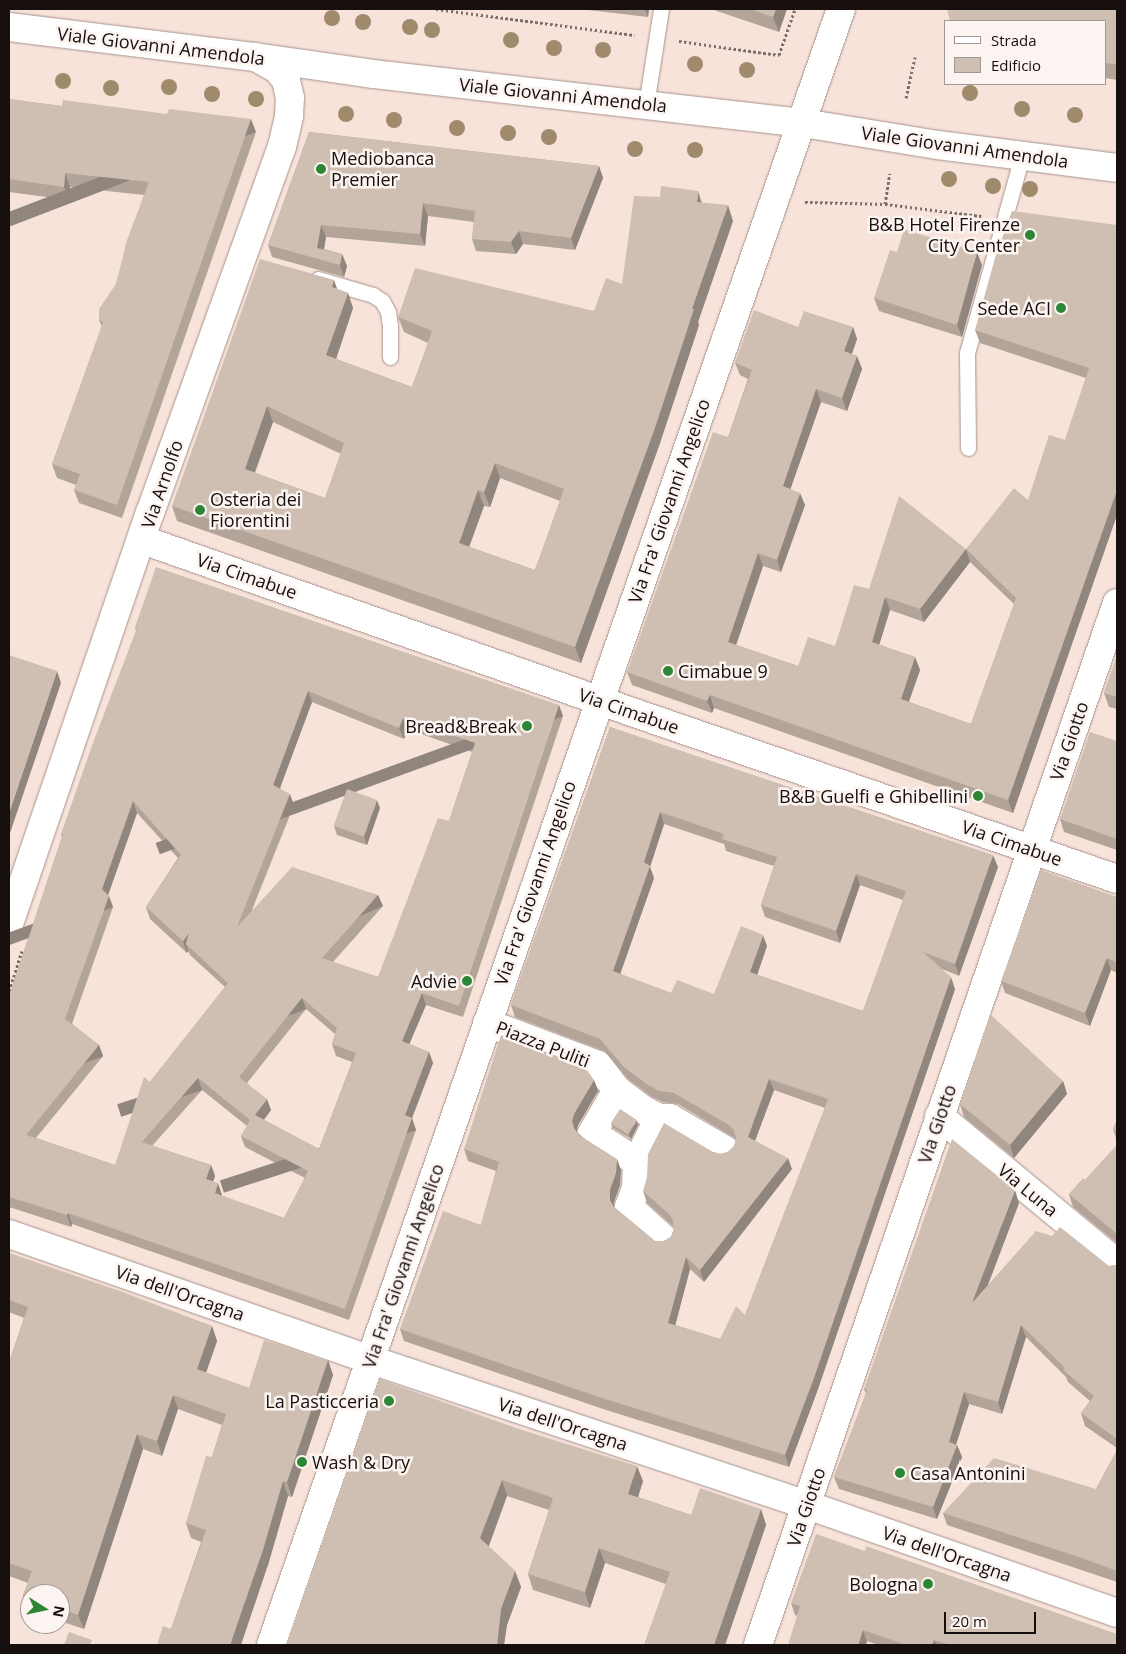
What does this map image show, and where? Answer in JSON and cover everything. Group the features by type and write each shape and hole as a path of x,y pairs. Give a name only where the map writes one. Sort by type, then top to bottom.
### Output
{"street":[{"name":"Via Fra' Giovanni Angelico","path":"271,1645 599,700 803,123 841,9"},
{"name":"Viale Giovanni Amendola","path":"9,26 254,56 373,74 803,123 905,140 1117,168"},
{"name":"Via Arnolfo","path":"9,924 143,540 249,260 282,147 289,116 290,98 286,80 277,69 254,56"},
{"name":"Via Cimabue","path":"143,540 1117,879"},
{"name":"Via Giotto","path":"758,1645 1117,603"},
{"name":"Piazza Puliti","path":"487,1023 598,1065 617,1090 659,1118 670,1118 725,1150"},
{"path":"617,1090 592,1132 637,1162"},
{"name":"Via Luna","path":"939,1116 1117,1263"},
{"path":"659,1118 637,1162 636,1188 629,1207 662,1238"},
{"name":"Via dell'Orcagna","path":"9,1234 371,1360 807,1505 1117,1613"}],"lane":[{"path":"646,104 661,9"},
{"path":"968,448 967,353 1022,156"},
{"path":"300,274 372,295 382,301 388,312 390,357"}],"path":[{"path":"436,9 779,55 795,9"},
{"path":"906,98 915,57"},
{"path":"885,204 890,173"},
{"path":"800,202 885,204 1004,218"}],"building":[{"path":"750,9 776,9 773,17"},
{"path":"947,9 1117,9 1117,64 1106,63 1106,20 950,20"},
{"path":"9,99 62,106 63,100 167,114 169,109 251,119 117,505 74,490 80,474 52,464 103,322 99,320 99,309 116,284 127,240 149,182 65,173 64,187 9,179"},
{"path":"309,132 599,166 571,238 519,231 511,242 472,239 475,211 423,203 420,234 321,225 317,248 342,254 340,265 268,245"},
{"path":"661,186 698,191 697,202 728,205 692,309 694,309 655,428 575,647 172,506 260,259 334,280 332,287 348,293 326,355 412,387 432,331 398,317 415,268 594,311 606,278 622,284 634,196 660,197","holes":["267,406 344,443 325,498 245,469","495,463 564,489 535,570 459,543 478,490 484,492"]},
{"path":"1012,211 1117,225 1117,490 1008,800 710,695 707,701 627,672 713,432 728,437 752,370 735,363 754,310 798,327 804,311 853,327 844,351 857,356 842,398 816,389 783,486 800,493 777,560 758,553 728,642 798,666 808,637 835,646 854,585 869,589 899,496 966,549 1014,488 1028,500 1049,435 1065,440 1089,368 975,330 995,258","holes":["966,549 1016,598 971,724 901,699 915,657 872,642 885,597 920,609"]},
{"path":"904,229 977,252 957,325 874,298 890,250 897,252"},
{"path":"156,567 559,705 459,1006 422,993 402,1041 429,1052 405,1115 412,1118 345,1309 68,1213 67,1215 9,1197 9,996 63,835 61,834 94,740 137,628 135,627","holes":["308,691 399,728 403,718 475,743 449,821 438,818 378,977 322,958 378,895 292,867 237,927 290,794 273,785","133,801 181,855 146,907 183,941 189,933 186,944 228,983 150,1082 144,1077 115,1165 26,1135 99,1045 65,1019 109,896 102,889","302,998 337,1028 332,1044 356,1053 319,1149 255,1115 267,1099 239,1077","198,1078 250,1120 241,1136 308,1171 284,1218 215,1193 218,1183 206,1179 211,1165 142,1142"]},
{"path":"9,655 57,671 9,813"},
{"path":"1117,656 1117,697 1104,693"},
{"path":"610,727 993,855 955,964 923,952 951,977 814,1378 785,1455 599,1397 400,1329 443,1211 481,1225 499,1162 464,1149 501,1035 584,1066 594,1080 574,1114 572,1121 574,1128 579,1135 617,1159 616,1173 610,1190 610,1200 614,1207 655,1241 664,1241 671,1237 674,1229 670,1215 643,1191 647,1177 648,1154 664,1123 713,1152 720,1154 728,1152 734,1146 736,1138 734,1130 729,1125 674,1093 659,1091 648,1085 624,1067 600,1039 511,1005","holes":["660,812 724,834 722,839 777,857 761,905 836,931 856,874 906,891 863,1011 750,972 763,935 741,926 714,994 677,980 671,993 613,971 650,866 644,862","769,1079 828,1099 745,1315 736,1306 720,1339 668,1323 686,1257 700,1270 788,1158 748,1137"]},
{"path":"1090,732 1117,741 1117,839 1060,819"},
{"path":"347,789 377,800 364,837 334,826"},
{"path":"1041,870 1117,897 1117,962 1107,958 1085,1013 1001,981"},
{"path":"990,1014 1063,1081 1010,1145 960,1104"},
{"path":"620,1109 637,1120 628,1134 611,1123"},
{"path":"1117,1120 1117,1132 1113,1129"},
{"path":"952,1139 1015,1190 972,1303 1036,1231 1052,1236 1060,1227 1109,1266 1117,1265 1117,1439 1081,1413 1094,1396 1063,1370 1065,1368 1021,1325 998,1402 964,1392 949,1442 957,1445 933,1507 834,1477 867,1390 864,1389"},
{"path":"1117,1145 1117,1234 1069,1194 1083,1178 1085,1180"},
{"path":"9,1253 120,1291 212,1326 197,1369 249,1388 264,1340 328,1360 287,1482 283,1481 263,1550 230,1645 157,1645 163,1626 171,1629 206,1530 186,1523 206,1456 212,1457 226,1414 173,1395 157,1441 137,1434 78,1615 70,1612 70,1584 27,1584 32,1571 9,1563 9,1362 28,1307 9,1300"},
{"path":"379,1379 519,1429 637,1466 628,1494 691,1515 700,1488 761,1509 714,1645 644,1645 670,1572 599,1548 585,1592 528,1574 553,1498 502,1480 480,1538 515,1571 501,1609 497,1645 286,1645"},
{"path":"1117,1450 1117,1571 943,1513 994,1458 1096,1489"},
{"path":"816,1534 865,1551 866,1546 1117,1634 1117,1645 951,1645 934,1640 932,1645 907,1645 863,1630 858,1645 788,1645 800,1606 791,1603"},
{"path":"70,1632 92,1640 90,1645 64,1645"}],"place":[{"name":"Mediobanca Premier","path":"321,169"},
{"name":"B&B Hotel Firenze City Center","path":"1030,235"},
{"name":"Sede ACI","path":"1061,308"},
{"name":"Osteria dei Fiorentini","path":"200,510"},
{"name":"Cimabue 9","path":"668,671"},
{"name":"Bread&Break","path":"527,726"},
{"name":"B&B Guelfi e Ghibellini","path":"978,796"},
{"name":"Advie","path":"467,981"},
{"name":"La Pasticceria","path":"389,1401"},
{"name":"Wash & Dry","path":"302,1462"},
{"name":"Casa Antonini","path":"900,1473"},
{"name":"Bologna","path":"928,1584"}]}
